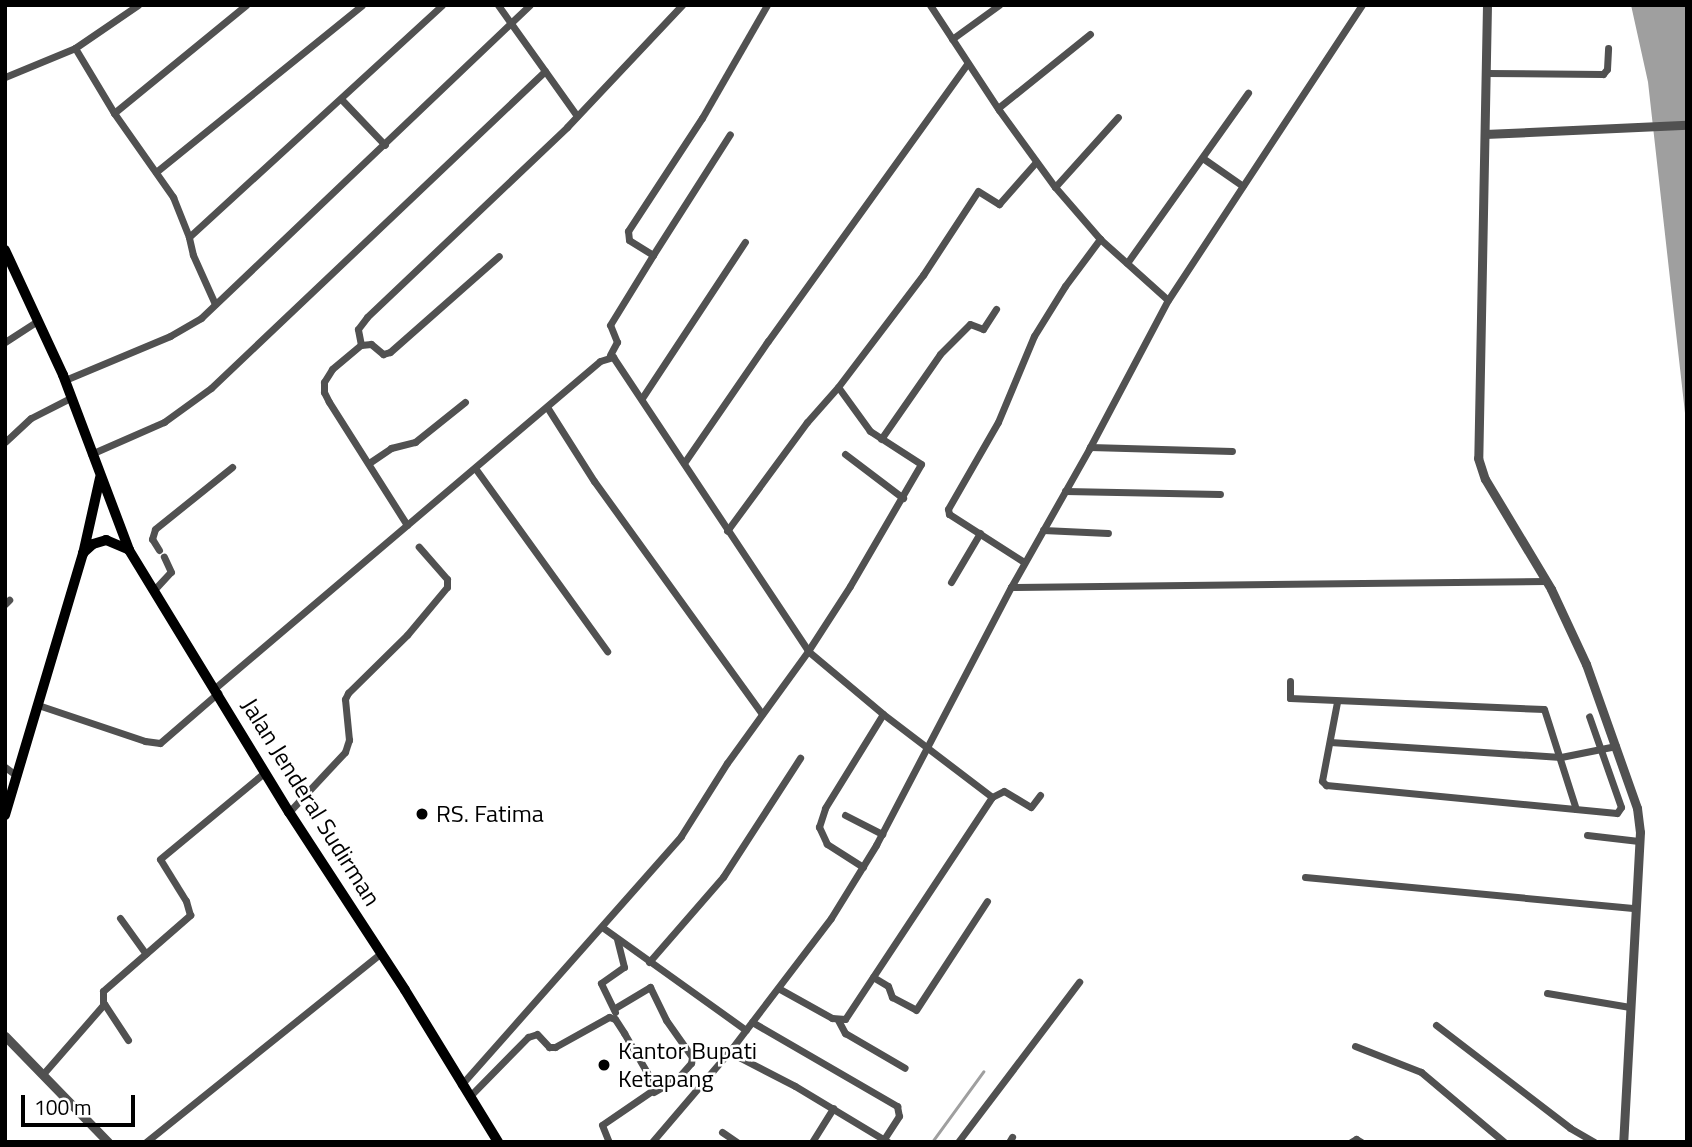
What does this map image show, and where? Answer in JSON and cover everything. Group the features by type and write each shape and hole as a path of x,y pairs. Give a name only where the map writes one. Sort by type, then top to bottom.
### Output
{"main road":[{"name":"Jalan Jenderal Sudirman","path":"5,250 65,380 129,550 289,812 381,953 498,1142"},
{"path":"5,815 83,554 100,478"},
{"path":"83,554 93,544 106,540 129,550"}],"street":[{"path":"5,77 75,48 138,5"},
{"path":"114,113 246,5"},
{"path":"156,172 362,5"},
{"path":"189,237 342,100 442,5"},
{"path":"498,5 577,116"},
{"path":"65,380 176,334 215,304 386,145 530,5"},
{"path":"360,345 358,329 367,317 577,116 682,5"},
{"path":"653,255 629,240 628,231 702,118 767,5"},
{"path":"930,5 998,108 1055,187 1100,239 1168,300"},
{"path":"952,39 999,5"},
{"path":"652,1142 729,1052 811,949 863,867 1024,562 1090,447 1168,300 1362,5"},
{"path":"1487,5 1478,458 1485,480 1546,581 1586,664 1635,798 1639,841 1623,1142"},
{"path":"998,108 1090,34"},
{"path":"75,48 114,113 178,207 193,255 215,304"},
{"path":"1486,73 1603,74 1607,69 1608,48"},
{"path":"684,463 768,341 968,63"},
{"path":"91,454 164,422 212,388 545,71"},
{"path":"1127,263 1204,159 1248,93"},
{"path":"342,100 386,145"},
{"path":"1055,187 1118,117"},
{"path":"1485,134 1687,125"},
{"path":"38,705 145,741 160,743 216,690 407,525 610,355 617,342 610,325 730,134"},
{"path":"1204,159 1243,186"},
{"path":"727,531 807,422 838,387 923,275 978,191 999,204 1036,162"},
{"path":"1024,562 949,514 948,509 998,422 1034,336 1065,286 1100,239"},
{"path":"642,398 745,242"},
{"path":"407,525 324,392 324,382 329,372 360,345 369,343 380,353 387,354 499,256"},
{"path":"881,439 940,354 970,324 984,328 996,309"},
{"path":"5,342 36,322"},
{"path":"610,355 619,362 727,531 808,651 883,714 992,797"},
{"path":"461,1085 681,836 762,714 808,651 903,498 921,464 881,439 862,422 838,387"},
{"path":"5,442 31,418 72,397"},
{"path":"369,463 391,448 415,442 465,402"},
{"path":"547,407 594,481 762,714"},
{"path":"1090,447 1232,451"},
{"path":"845,454 903,498"},
{"path":"159,550 152,539 155,529 232,467"},
{"path":"475,468 607,651"},
{"path":"1065,491 1220,494"},
{"path":"1043,530 1108,533"},
{"path":"951,582 980,533"},
{"path":"289,812 345,752 349,740 345,699 348,693 407,635 447,587 447,579 419,547"},
{"path":"153,591 172,572 164,557"},
{"path":"1011,587 1546,581"},
{"path":"1290,681 1289,698 1337,702 1542,708 1561,757 1576,809"},
{"path":"1337,702 1322,780 1326,785 1615,813 1621,810 1589,716"},
{"path":"863,867 827,844 819,827 825,808 883,714"},
{"path":"1330,742 1561,757 1616,746"},
{"path":"649,962 723,877 800,758"},
{"path":"5,767 17,776"},
{"path":"128,1040 104,1004 102,995 106,988 190,915 186,901 160,863 162,857 265,772"},
{"path":"838,1020 847,1017 992,797 1004,791 1031,807 1040,795"},
{"path":"845,815 882,834"},
{"path":"1587,835 1639,841"},
{"path":"1305,877 1636,908"},
{"path":"873,977 888,986 892,997 916,1010 986,901"},
{"path":"120,918 146,954"},
{"path":"602,927 746,1030"},
{"path":"617,938 624,967 601,983 615,1009 615,1020 655,1083 653,1092"},
{"path":"146,1142 381,953"},
{"path":"958,1142 1079,982"},
{"path":"609,1142 602,1125 678,1078 691,1063 692,1057 666,1020 650,987 615,1009"},
{"path":"780,989 838,1020 845,1032 905,1068"},
{"path":"1548,993 1630,1007"},
{"path":"43,1074 104,1004"},
{"path":"469,1097 533,1035 537,1034 549,1047 555,1047 604,1017 615,1020"},
{"path":"729,1052 886,1140 899,1116 897,1106 752,1022"},
{"path":"1436,1025 1570,1128 1594,1142"},
{"path":"5,1036 108,1142"},
{"path":"1355,1046 1421,1072 1504,1142"},
{"path":"812,1142 833,1108"},
{"path":"722,1132 737,1142"},
{"path":"1351,1142 1356,1139 1361,1142"}],"shaded area":[{"path":"1631,5 1687,5 1687,431 1648,82"}],"waterway":[{"path":"932,1142 983,1072"}],"place":[{"name":"RS. Fatima","path":"422,814"},
{"name":"Kantor Bupati Ketapang","path":"604,1065"}]}
